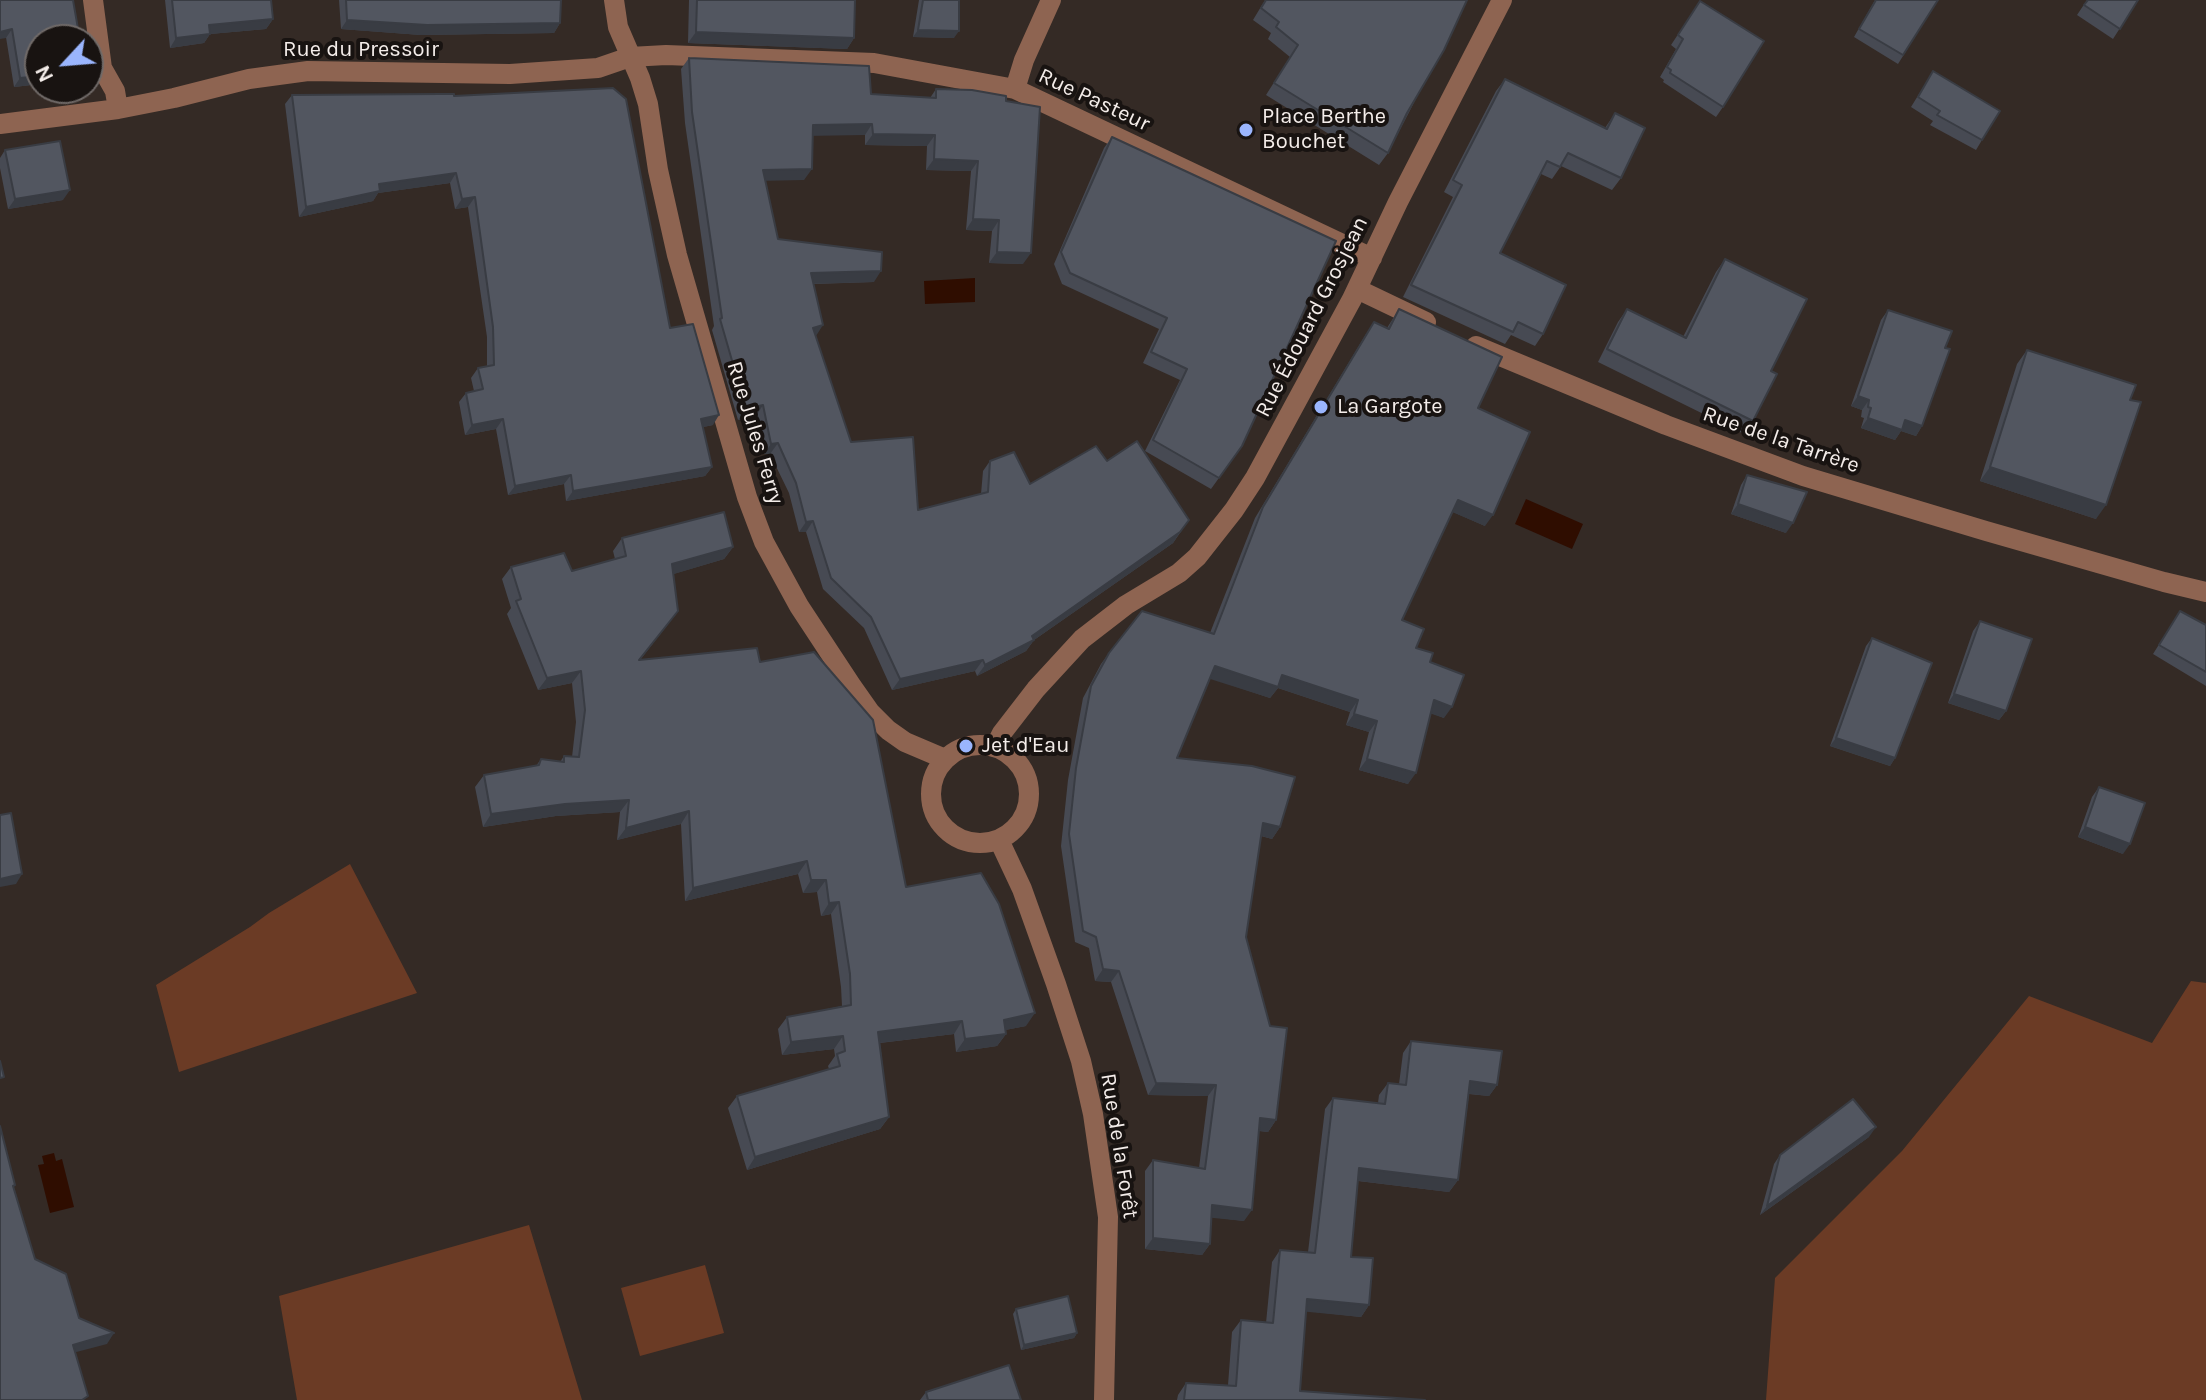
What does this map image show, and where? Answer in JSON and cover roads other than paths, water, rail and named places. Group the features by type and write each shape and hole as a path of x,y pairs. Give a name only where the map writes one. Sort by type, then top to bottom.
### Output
{"street":[{"path":"93,0 102,68 115,91 118,109"},
{"name":"Rue Jules Ferry","path":"614,0 618,27 648,104 658,170 677,255 747,497 764,542 799,606 870,712 905,742 945,759"},
{"path":"1015,89 1024,60 1051,0"},
{"name":"Rue Édouard Grosjean","path":"995,747 1036,689 1082,639 1114,613 1179,573 1197,557 1234,510 1255,478 1357,289 1502,0"},
{"name":"Rue Pasteur","path":"630,57 666,55 874,63 1015,89 1372,258"},
{"name":"Rue du Pressoir","path":"0,124 118,109 274,74 308,71 510,74 598,68 630,57"},
{"name":"Rue de la Tarrère","path":"1357,289 1452,334 1666,425 1803,476 2029,544 2206,592"},
{"path":"975,744 995,747 1015,759 1028,780 1029,804 1019,825 999,840 983,843 966,841 951,834 939,821 932,806 931,789 936,773 955,751 975,744"},
{"name":"Rue de la Forêt","path":"999,840 1022,889 1081,1061 1093,1114 1108,1217 1104,1400"}],"place":[{"name":"Place Berthe Bouchet","path":"1246,130"},
{"name":"La Gargote","path":"1321,407"},
{"name":"Jet d'Eau","path":"966,746"}]}
